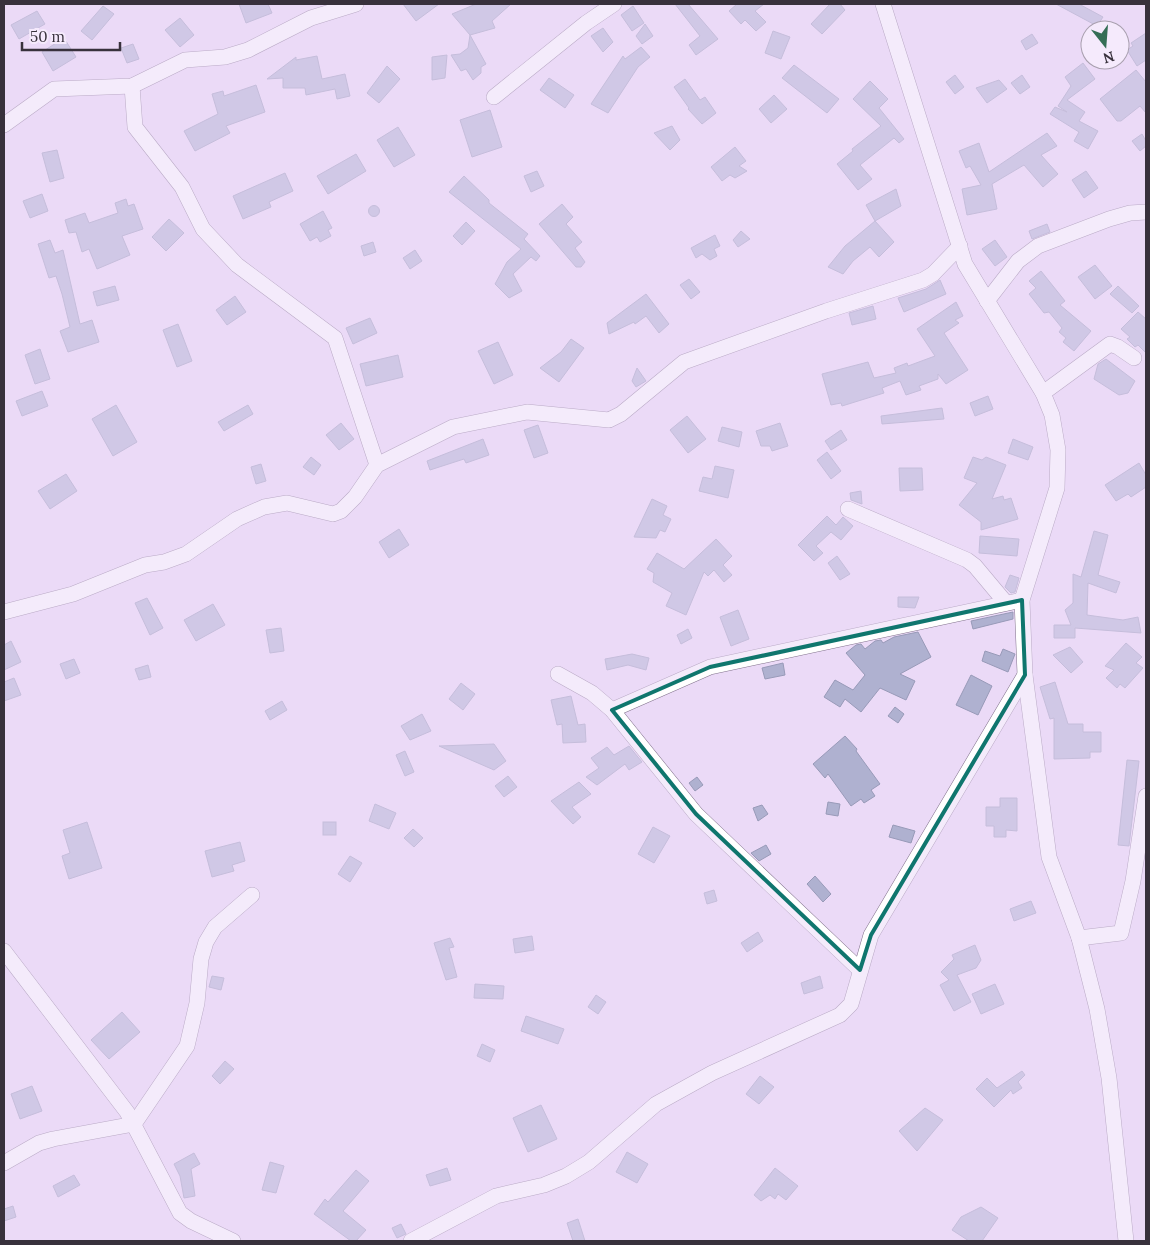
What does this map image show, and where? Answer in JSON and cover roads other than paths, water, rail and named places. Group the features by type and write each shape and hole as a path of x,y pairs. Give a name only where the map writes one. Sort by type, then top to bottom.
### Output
{"street":[{"path":"4,125 54,89 132,86 185,60 225,57 248,50 311,18 356,4"},
{"path":"494,97 586,23 614,4"},
{"path":"883,4 965,264 1043,393 1052,415 1058,450 1057,488 1022,600 1026,675 1049,857 1079,938 1097,1010 1109,1078 1126,1241"},
{"path":"132,86 135,127 182,187 203,228 237,265 335,338 378,466"},
{"path":"987,301 1018,261 1038,246 1109,219 1130,213 1146,212"},
{"path":"4,612 73,594 145,565 164,562 186,554 237,519 264,507 288,503 333,514 342,511 378,466 453,427 527,412 609,420 621,414 684,362 826,311 923,280 933,274 960,246"},
{"path":"1043,393 1110,344 1134,358"},
{"path":"848,510 967,560 975,566 1006,603"},
{"path":"612,710 702,670 1022,600"},
{"path":"558,674 592,693 612,710 696,814 860,970"},
{"path":"411,1241 496,1196 544,1184 566,1176 589,1162 656,1104 712,1073 840,1015 851,1004 871,934 1026,675"},
{"path":"1079,938 1121,932 1133,881 1146,796"},
{"path":"4,1163 39,1143 134,1124 187,1046 197,1003 201,959 206,942 215,927 252,895"},
{"path":"4,951 75,1042 134,1124 180,1213 191,1221 234,1241"}]}
